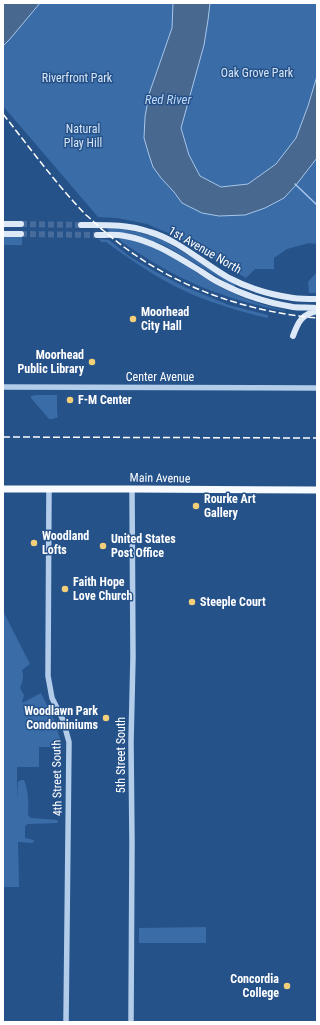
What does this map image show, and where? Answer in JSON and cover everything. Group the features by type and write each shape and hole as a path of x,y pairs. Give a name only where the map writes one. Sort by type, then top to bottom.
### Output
{"main road":[{"path":"3,224 21,224"},
{"name":"1st Avenue North","path":"81,224 120,225 152,232 174,243 230,278 261,292 293,298 317,299"},
{"path":"3,234 21,234"},
{"name":"1st Avenue North","path":"97,235 137,238 195,267 218,283 239,292 267,302 293,307 317,309"},
{"path":"293,336 298,323 303,316 317,309"},
{"name":"Main Avenue","path":"3,489 317,490"}],"street":[{"name":"Center Avenue","path":"3,387 317,388"},
{"name":"4th Street South","path":"49,489 48,676 52,698 63,720 69,742 66,1022"},
{"name":"5th Street South","path":"131,1022 131,742 133,657 132,489"}],"green space":[{"name":"Riverfront Park","path":"40,3 173,3 172,28 149,94 145,117 144,138 153,167 182,203 202,213 219,216 245,215 265,208 284,198 317,158 317,242 315,244 309,243 287,249 274,258 274,269 255,269 246,278 175,236 147,224 117,218 98,217 3,106 3,46"},
{"name":"Oak Grove Park","path":"210,3 317,3 317,76 296,138 276,164 248,184 221,187 200,176 189,155 181,128 204,45"},
{"path":"106,228 138,232 161,239 236,284 234,287 159,243 133,234 110,232"},
{"path":"3,237 22,237 22,245 3,245"},
{"path":"118,238 147,244 160,250 224,289 254,302 285,311 228,297 210,290 174,274 126,245"},
{"path":"99,239 109,240 129,256 185,287 229,305 268,315 268,318 225,307 188,293 152,273 106,242 101,242"},
{"path":"317,272 317,293 309,293 308,282"},
{"path":"57,395 58,417 49,419 31,398 31,396"},
{"path":"3,611 30,664 22,670 23,679 20,688 24,695 22,703 41,693 55,722 61,743 61,747 39,747 39,767 17,767 17,801 18,782 24,780 28,797 28,815 31,818 57,820 58,822 26,825 25,838 34,840 33,843 18,842 19,887 3,887"},
{"path":"206,927 206,943 139,943 139,928"}],"water":[{"path":"3,3 40,3 3,46"},
{"name":"Red River","path":"173,3 210,3 204,45 181,128 189,155 200,176 221,187 248,184 276,164 296,138 317,76 317,158 284,198 265,208 245,215 219,216 202,213 182,203 153,167 144,138 145,117 149,94 172,28"}],"waterway":[{"path":"295,184 317,205"}],"tunnel":[{"path":"21,224 81,225"},
{"path":"21,234 97,235"}],"railway":[{"path":"3,114 54,178 86,215 127,249 152,266 177,280 231,301 259,309 317,318"},
{"path":"3,437 317,438"}],"place":[{"name":"Moorhead City Hall","path":"133,319"},
{"name":"Moorhead Public Library","path":"92,362"},
{"name":"F-M Center","path":"70,400"},
{"name":"Rourke Art Gallery","path":"196,506"},
{"name":"Woodland Lofts","path":"34,543"},
{"name":"United States Post Office","path":"103,546"},
{"name":"Faith Hope Love Church","path":"65,589"},
{"name":"Steeple Court","path":"192,602"},
{"name":"Woodlawn Park Condominiums","path":"106,718"},
{"name":"Concordia College","path":"287,986"}],"park label":[{"name":"Natural Play Hill","path":"83,136"}]}
